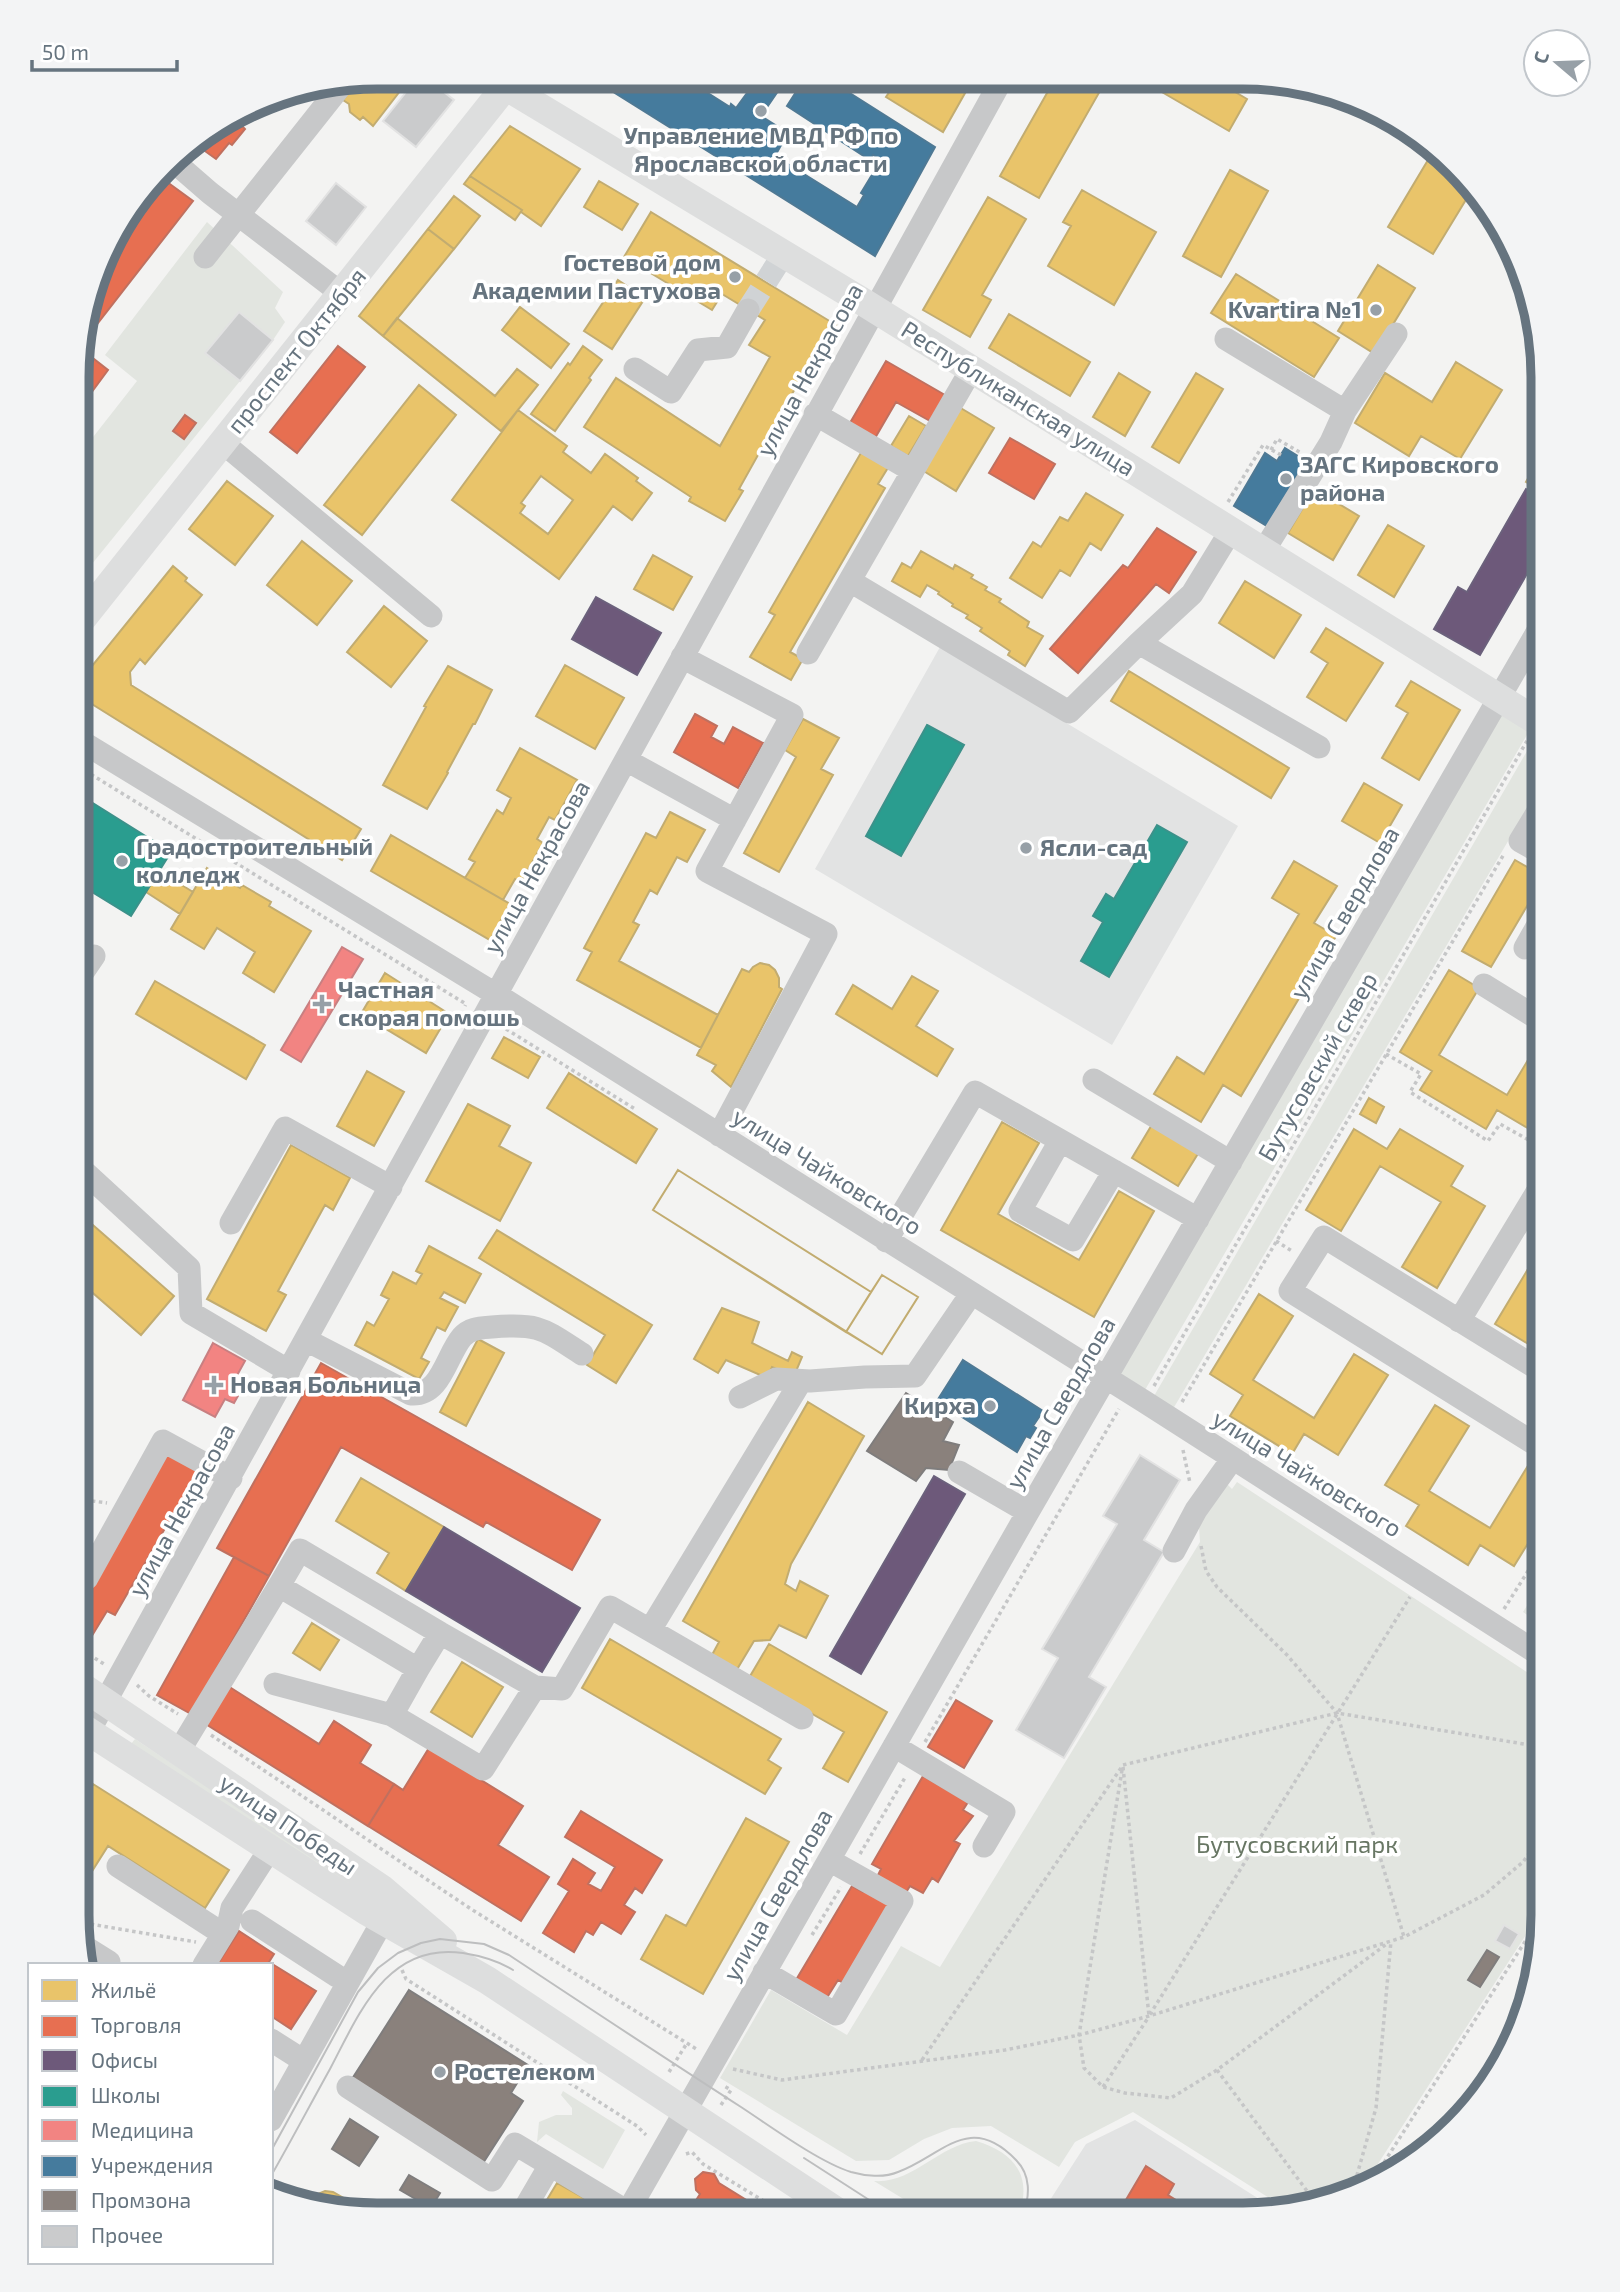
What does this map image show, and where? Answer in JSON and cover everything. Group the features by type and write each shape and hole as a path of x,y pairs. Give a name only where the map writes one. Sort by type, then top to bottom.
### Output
{"main road":[{"name":"проспект Октября","path":"89,610 342,294 497,89"},
{"name":"Республиканская улица","path":"516,89 1500,698 1531,728"},
{"name":"улица Победы","path":"89,1691 381,1888 388,1910"},
{"name":"улица Победы","path":"89,1741 270,1849 388,1910 487,1980 824,2203"}],"street":[{"name":"улица Некрасова","path":"89,1726 107,1702 996,89"},
{"path":"205,257 335,93"},
{"path":"181,167 238,215 342,294"},
{"path":"635,369 671,392 698,351 727,347 748,310"},
{"path":"1263,552 1331,442 1345,411 1396,334"},
{"path":"1226,339 1345,411"},
{"path":"807,653 971,370"},
{"path":"815,414 913,471"},
{"path":"223,443 431,616"},
{"path":"850,581 1069,712 1192,594 1223,527"},
{"path":"1139,643 1318,747"},
{"name":"улица Свердлова","path":"632,2203 1531,643"},
{"path":"682,657 792,715 707,871 826,934 719,1135"},
{"name":"улица Чайковского","path":"89,746 497,995 1106,1377 1142,1407 1233,1458 1531,1649"},
{"path":"626,760 735,820"},
{"path":"1531,823 1520,841 1531,847"},
{"path":"1525,948 1531,937"},
{"path":"89,963 94,956"},
{"path":"1484,985 1531,1015"},
{"path":"1094,1080 1231,1162"},
{"path":"886,1241 975,1092 1198,1219"},
{"path":"231,1223 285,1128 391,1186"},
{"path":"1060,1140 1020,1211 1073,1241 1114,1171"},
{"path":"89,1176 189,1268 191,1313 289,1371"},
{"path":"1459,1321 1531,1202"},
{"path":"1531,1365 1324,1237 1290,1291 1531,1442"},
{"path":"740,1397 776,1379 802,1381 915,1376 971,1294"},
{"path":"306,1340 411,1394 420,1395 429,1391 461,1338 476,1328 533,1326 582,1354"},
{"path":"650,1630 802,1381"},
{"path":"89,1574 163,1441 230,1478"},
{"path":"1174,1551 1196,1510 1233,1458"},
{"path":"959,1472 1028,1512"},
{"path":"179,1751 300,1550 535,1687 562,1689 610,1607 802,1718"},
{"path":"279,1586 418,1669"},
{"path":"392,1715 440,1633"},
{"path":"275,1684 392,1715 483,1769 535,1687"},
{"path":"894,1746 1004,1812 984,1846"},
{"path":"205,1963 228,1926 232,1908 270,1849"},
{"path":"764,1972 836,2014 902,1901 829,1860"},
{"path":"118,1866 220,1939"},
{"path":"299,2057 388,1910"},
{"path":"252,1921 337,1976"},
{"path":"273,2116 352,1949 363,1955"},
{"path":"92,1951 109,1963"},
{"path":"273,2041 299,2057"},
{"path":"348,2087 492,2180 515,2144 612,2203"},
{"path":"528,2203 550,2165"}],"path":[{"path":"1271,450 1277,439 1318,463"},
{"path":"1223,527 1263,445 1281,455"},
{"name":"Бутусовский сквер","path":"1142,1407 1531,739"},
{"path":"1182,1402 1509,846"},
{"path":"1386,1054 1421,1074 1410,1092 1488,1141 1500,1124 1531,1141"},
{"path":"808,1942 1121,1406 1142,1407"},
{"path":"1181,1440 1206,1571 1217,1587 1287,1655 1337,1713 1404,1937"},
{"path":"89,1501 127,1506"},
{"path":"1495,1625 1531,1567"},
{"path":"1103,2087 1423,1578"},
{"path":"89,1654 104,1664"},
{"path":"137,1685 149,1696 471,1909 700,2052"},
{"path":"922,2061 1123,1765 1337,1713 1531,1745"},
{"path":"1123,1765 1149,2016"},
{"path":"1123,1765 1079,2035 1084,2068 1103,2087 1125,2093 1171,2098 1217,2070 1391,1941"},
{"path":"724,2066 782,2080 1005,2050 1079,2035 1404,1937 1484,1895 1523,1862 1531,1851"},
{"path":"90,1924 220,1939"},
{"path":"1380,2168 1530,1934"},
{"path":"1356,2180 1376,2108 1391,1941"},
{"path":"402,1970 406,1979 637,2126 646,2135"},
{"path":"669,2072 687,2043"},
{"path":"1217,2070 1310,2195"},
{"path":"637,2126 640,2120"},
{"path":"692,2152 703,2164 767,2203"}],"shaded area":[{"name":"Ясли-сад","path":"940,647 1238,826 1112,1045 815,869"},
{"path":"1135,2120 1263,2202 1048,2203 1086,2144"}],"green space":[{"path":"207,222 283,292 275,308 285,322 273,340 239,312 206,353 240,381 89,568 89,442 137,381 105,355"},
{"path":"1503,709 1531,728 1145,1390 1118,1372"},
{"path":"1531,744 1531,802 1173,1409 1154,1396"},
{"name":"Бутусовский парк","path":"1216,1473 1232,1489 1237,1482 1531,1675 1530,1928 1373,2171 1317,2193 1274,2201 1133,2112 1075,2142 1059,2167 991,2126 952,2128 924,2139 889,2160 856,2161 720,2078 771,1990 847,2035 901,1946 940,1967 1200,1542 1199,1526"},
{"path":"1531,1599 1531,1617 1523,1612"},
{"path":"135,1739 363,1890 360,1895 131,1744"},
{"path":"563,2091 625,2130 603,2169 546,2134 537,2142 539,2122 556,2115 572,2115 572,2108 561,2095"},
{"path":"976,2141 1010,2159 1021,2177 1022,2203 910,2203 874,2181 901,2177 962,2144"}],"building: Жильё":[{"path":"402,89 373,126 363,117 360,120 350,112 349,104 343,100 350,91"},
{"path":"891,89 967,89 943,132 886,97"},
{"path":"1049,89 1101,89 1039,198 1000,176"},
{"path":"1157,89 1230,89 1247,99 1229,131"},
{"path":"510,126 580,169 541,226 521,212 522,210 470,176"},
{"path":"1429,158 1467,197 1433,254 1388,227"},
{"path":"1230,170 1268,191 1221,277 1183,256"},
{"path":"470,176 522,210 515,220 464,184"},
{"path":"599,181 638,204 622,230 584,207"},
{"path":"1082,190 1156,232 1114,305 1048,266 1071,226 1063,222"},
{"path":"454,196 480,216 454,249 428,229"},
{"path":"988,197 1026,219 982,295 991,300 970,337 923,310"},
{"path":"651,212 836,325 820,354 816,351 739,489 743,491 725,521 689,501 691,497 584,427 616,378 720,446 770,357 749,345 765,320 722,294 712,310 624,257"},
{"path":"428,229 454,249 383,336 359,316"},
{"name":"Kvartira №1","path":"1378,265 1415,288 1375,354 1338,331"},
{"path":"1236,274 1339,338 1314,377 1211,313"},
{"path":"618,280 645,298 612,349 584,331"},
{"path":"520,307 569,344 551,368 502,330"},
{"path":"1009,314 1090,362 1070,396 989,348"},
{"path":"397,318 495,396 517,369 538,385 501,431 383,336"},
{"path":"583,346 602,360 555,431 531,414"},
{"path":"1456,362 1502,390 1460,459 1421,436 1409,456 1355,423 1385,373 1432,402"},
{"path":"1119,373 1150,392 1125,436 1093,417"},
{"path":"1196,373 1223,389 1179,463 1152,447"},
{"path":"419,385 456,415 362,535 324,505"},
{"path":"959,407 994,428 956,491 922,470"},
{"path":"518,410 567,446 563,452 591,473 605,454 638,478 636,481 652,493 632,520 613,506 559,579 452,500","holes":["541,476 573,500 548,534 520,513 525,506 521,503"]},
{"path":"909,416 926,426 908,456 891,446"},
{"path":"862,451 889,466 878,484 885,488 790,652 803,659 791,680 750,657 775,615 769,612"},
{"path":"227,481 273,516 235,565 189,529"},
{"path":"1314,489 1359,516 1333,560 1288,533"},
{"path":"1086,493 1123,515 1101,550 1090,543 1070,576 1060,570 1042,598 1010,578 1033,542 1041,547 1060,517 1068,521"},
{"path":"1388,525 1424,546 1394,597 1358,575"},
{"path":"302,541 352,581 317,625 267,585"},
{"path":"921,551 953,569 955,565 973,575 971,578 987,587 985,590 1001,599 999,602 1029,622 1027,627 1043,636 1025,666 1008,655 1010,651 980,631 982,628 966,618 968,615 952,606 939,592 927,585 920,597 892,581 902,563 911,568"},
{"path":"653,555 692,577 673,610 634,589"},
{"path":"173,566 187,578 185,581 202,595 145,664 140,659 130,672 131,685 361,829 342,860 89,702 89,670"},
{"path":"1245,581 1301,615 1274,658 1219,623"},
{"path":"384,606 427,641 391,687 347,652"},
{"path":"1326,628 1383,663 1346,721 1307,697 1328,663 1311,652"},
{"path":"565,665 624,698 595,749 536,716"},
{"path":"448,666 492,690 427,809 383,785"},
{"path":"1129,671 1289,768 1271,798 1111,701"},
{"path":"1411,681 1460,710 1419,780 1382,758 1408,713 1396,706"},
{"path":"803,719 839,738 821,769 833,775 779,872 744,853 796,757 785,750"},
{"path":"520,748 577,780 555,820 549,817 537,839 543,843 521,882 515,879 503,900 465,878 475,862 469,859 497,810 503,814 511,798 497,790"},
{"path":"1364,783 1402,805 1380,843 1342,821"},
{"path":"670,812 705,830 687,862 677,857 657,894 650,890 633,922 639,925 619,961 718,1015 701,1048 577,980 592,952 584,948 646,833 656,838"},
{"path":"391,835 510,904 490,940 371,871"},
{"path":"1515,860 1531,869 1531,899 1491,967 1462,951"},
{"path":"1294,861 1337,886 1314,923 1336,936 1241,1096 1223,1085 1201,1122 1154,1094 1177,1057 1204,1074 1299,914 1272,898"},
{"path":"207,868 240,888 242,885 271,902 269,906 311,931 274,992 243,973 255,952 217,928 204,949 171,929"},
{"path":"159,871 193,892 180,914 146,892"},
{"path":"760,963 775,970 779,987 782,989 731,1087 712,1071 716,1065 697,1055 742,969 749,972"},
{"path":"1449,970 1479,988 1439,1055 1507,1095 1531,1055 1531,1130 1497,1110 1486,1129 1420,1090 1432,1071 1400,1052"},
{"path":"385,973 446,1012 446,1019 426,1053 361,1014"},
{"path":"912,976 938,991 916,1026 953,1049 937,1076 836,1014 853,985 892,1009"},
{"path":"155,981 265,1045 246,1079 136,1014"},
{"path":"504,1037 540,1057 528,1078 492,1058"},
{"path":"367,1071 404,1092 374,1146 337,1126"},
{"path":"569,1073 657,1129 636,1163 547,1108"},
{"path":"1369,1098 1384,1107 1376,1123 1360,1114"},
{"path":"468,1104 510,1126 499,1146 531,1163 500,1221 426,1181"},
{"path":"1002,1122 1039,1143 998,1214 1079,1260 1119,1191 1154,1211 1094,1317 941,1230"},
{"path":"1153,1123 1199,1152 1178,1186 1132,1158"},
{"path":"1354,1129 1387,1149 1400,1129 1463,1166 1451,1186 1485,1206 1437,1288 1402,1267 1441,1202 1380,1166 1341,1231 1306,1210"},
{"path":"291,1145 350,1178 333,1210 325,1205 278,1291 286,1295 266,1331 207,1299"},
{"path":"678,1170 871,1292 882,1275 918,1297 882,1354 653,1210"},
{"path":"678,1170 871,1292 846,1332 653,1210"},
{"path":"89,1222 174,1296 141,1335 89,1290"},
{"path":"497,1230 652,1325 616,1383 587,1365 605,1335 479,1258"},
{"path":"429,1246 481,1274 465,1303 444,1292 440,1298 458,1307 445,1331 437,1327 421,1358 429,1362 419,1379 355,1345 367,1322 374,1326 389,1299 381,1295 393,1272 416,1284 422,1274 416,1271"},
{"path":"1531,1264 1531,1343 1495,1324"},
{"path":"882,1275 918,1297 882,1354 846,1332"},
{"path":"1259,1294 1293,1316 1253,1380 1314,1418 1354,1354 1388,1375 1338,1455 1304,1434 1292,1454 1230,1416 1243,1395 1210,1374"},
{"path":"722,1308 759,1322 752,1343 788,1361 792,1352 802,1357 794,1376 772,1367 767,1378 726,1360 718,1373 694,1359"},
{"path":"478,1339 504,1353 466,1426 440,1412"},
{"path":"808,1402 864,1436 791,1564 785,1584 796,1591 800,1581 828,1596 806,1638 779,1625 770,1640 754,1641 736,1671 712,1655 719,1642 683,1621"},
{"path":"1435,1405 1469,1426 1429,1491 1490,1528 1529,1464 1531,1538 1514,1566 1480,1545 1468,1565 1406,1526 1419,1505 1385,1485"},
{"path":"361,1478 444,1527 406,1591 377,1573 389,1553 336,1521"},
{"path":"312,1623 339,1640 320,1670 293,1653"},
{"path":"610,1639 781,1739 768,1760 781,1768 765,1794 582,1688"},
{"path":"769,1644 887,1712 848,1782 823,1768 844,1732 749,1678"},
{"path":"462,1662 503,1687 472,1737 431,1712"},
{"path":"93,1784 229,1870 205,1908 108,1846 89,1876 89,1790"},
{"path":"746,1818 789,1842 703,1994 641,1959 666,1915 686,1926"},
{"path":"557,2183 589,2201 588,2203 545,2203"},
{"path":"325,2191 333,2192 349,2201 340,2200 314,2195"}],"building: Торговля":[{"path":"246,121 242,126 245,129 216,159 202,149"},
{"path":"166,182 193,201 94,328 111,267 128,233 149,202"},
{"path":"338,346 365,367 297,453 270,432"},
{"path":"90,356 108,370 89,396"},
{"path":"886,361 945,395 930,421 896,402 875,438 850,423"},
{"path":"185,415 196,423 184,439 173,431"},
{"path":"1010,438 1055,464 1034,499 989,473"},
{"path":"1157,528 1196,552 1169,593 1156,584 1078,673 1050,649 1123,565 1128,568"},
{"path":"695,714 717,726 711,737 724,744 733,727 763,743 738,788 674,752"},
{"path":"321,1363 600,1520 572,1570 486,1522 483,1527 341,1447 269,1576 217,1548"},
{"path":"168,1453 198,1471 115,1615 107,1611 90,1639 89,1589"},
{"path":"234,1557 269,1576 191,1714 157,1695"},
{"path":"228,1686 319,1744 334,1721 371,1745 360,1763 394,1784 368,1826 204,1723"},
{"path":"956,1700 992,1721 964,1768 928,1747"},
{"path":"429,1748 523,1806 498,1845 549,1877 521,1921 368,1826 394,1784 403,1790"},
{"path":"923,1776 968,1802 963,1810 973,1816 954,1841 960,1844 938,1882 932,1878 923,1893 910,1886 905,1894 877,1877 881,1869 872,1864"},
{"path":"581,1811 662,1860 642,1893 635,1888 624,1905 635,1912 621,1934 601,1922 593,1935 586,1931 574,1952 543,1933 569,1891 558,1884 573,1859 595,1873 588,1884 601,1891 615,1867 565,1837"},
{"path":"852,1886 863,1892 866,1887 893,1909 847,1985 838,1980 826,1999 796,1980"},
{"path":"239,1931 274,1954 271,1963 218,1963"},
{"path":"273,1964 316,1991 291,2029 273,2017"},
{"path":"1146,2166 1174,2184 1168,2195 1181,2203 1124,2203"},
{"path":"703,2172 714,2174 719,2183 751,2203 694,2203 700,2194 696,2190 695,2179"}],"building: Офисы":[{"path":"1526,489 1531,492 1531,567 1480,655 1434,629 1458,587 1467,592"},
{"path":"596,597 661,633 637,675 572,639"},
{"path":"934,1476 965,1494 861,1674 830,1656"},
{"path":"444,1527 580,1608 542,1672 406,1591"}],"building: Школы":[{"path":"927,725 964,745 901,856 866,836"},
{"name":"Градостроительный колледж","path":"89,801 171,852 131,916 89,890"},
{"path":"1157,825 1187,842 1109,977 1081,961 1103,922 1093,916 1106,894 1114,899"}],"building: Медицина":[{"path":"342,947 363,959 301,1062 281,1050"},
{"path":"213,1343 245,1361 235,1379 244,1384 239,1394 234,1403 225,1399 215,1417 183,1400"}],"building: Учреждения":[{"path":"609,89 702,89 736,108 750,89 779,89 761,116 780,128 775,135 784,140 775,156 857,207 864,195 861,193 881,160 873,155 870,160 787,106 798,89 843,89 935,147 875,256"},
{"path":"1285,448 1306,461 1267,526 1234,506 1265,453 1277,461"},
{"name":"Кирха","path":"963,1360 1043,1411 1033,1426 1036,1428 1030,1438 1026,1436 1017,1452 937,1401"}],"building: Промзона":[{"path":"906,1393 953,1422 943,1441 959,1445 949,1470 926,1468 916,1481 867,1451"},
{"path":"1487,1950 1499,1957 1480,1987 1468,1980"},
{"name":"Ростелеком","path":"409,1990 528,2065 511,2093 523,2101 483,2163 352,2079"},
{"path":"350,2119 378,2137 359,2166 332,2149"},
{"path":"409,2175 440,2193 434,2203 422,2203 400,2190"}],"building: Прочее":[{"path":"408,89 440,89 454,100 416,147 383,121"},
{"path":"336,183 366,207 336,245 306,221"},
{"path":"239,312 273,340 240,381 205,353"},
{"path":"1140,1455 1180,1480 1144,1540 1164,1552 1089,1677 1106,1687 1064,1758 1016,1730 1058,1658 1042,1649 1117,1524 1103,1516"},
{"path":"1504,1925 1519,1934 1510,1949 1495,1941"}],"tunnel":[{"path":"748,310 783,255"}],"tram line":[{"path":"273,2147 358,1992 378,1968 398,1953 421,1943 440,1939 484,1944 509,1955 795,2143 838,2167 862,2175 893,2174 956,2142 970,2138 984,2139 999,2146 1021,2166 1027,2179 1026,2203"},
{"path":"273,2172 352,2026 379,1986 395,1970 414,1959 437,1953 477,1956 513,1970"},
{"path":"804,2158 874,2203"}],"place":[{"name":"Управление МВД РФ по Ярославской области","path":"761,111"},
{"name":"Гостевой дом Академии Пастухова","path":"735,277"},
{"name":"Kvartira №1","path":"1376,310"},
{"name":"ЗАГС Кировского района","path":"1286,479"},
{"name":"Ясли-сад","path":"1026,848"},
{"name":"Градостроительный колледж","path":"122,861"},
{"name":"Частная скорая помошь","path":"322,1004"},
{"name":"Новая Больница","path":"214,1385"},
{"name":"Кирха","path":"990,1406"},
{"name":"Ростелеком","path":"440,2072"}]}
